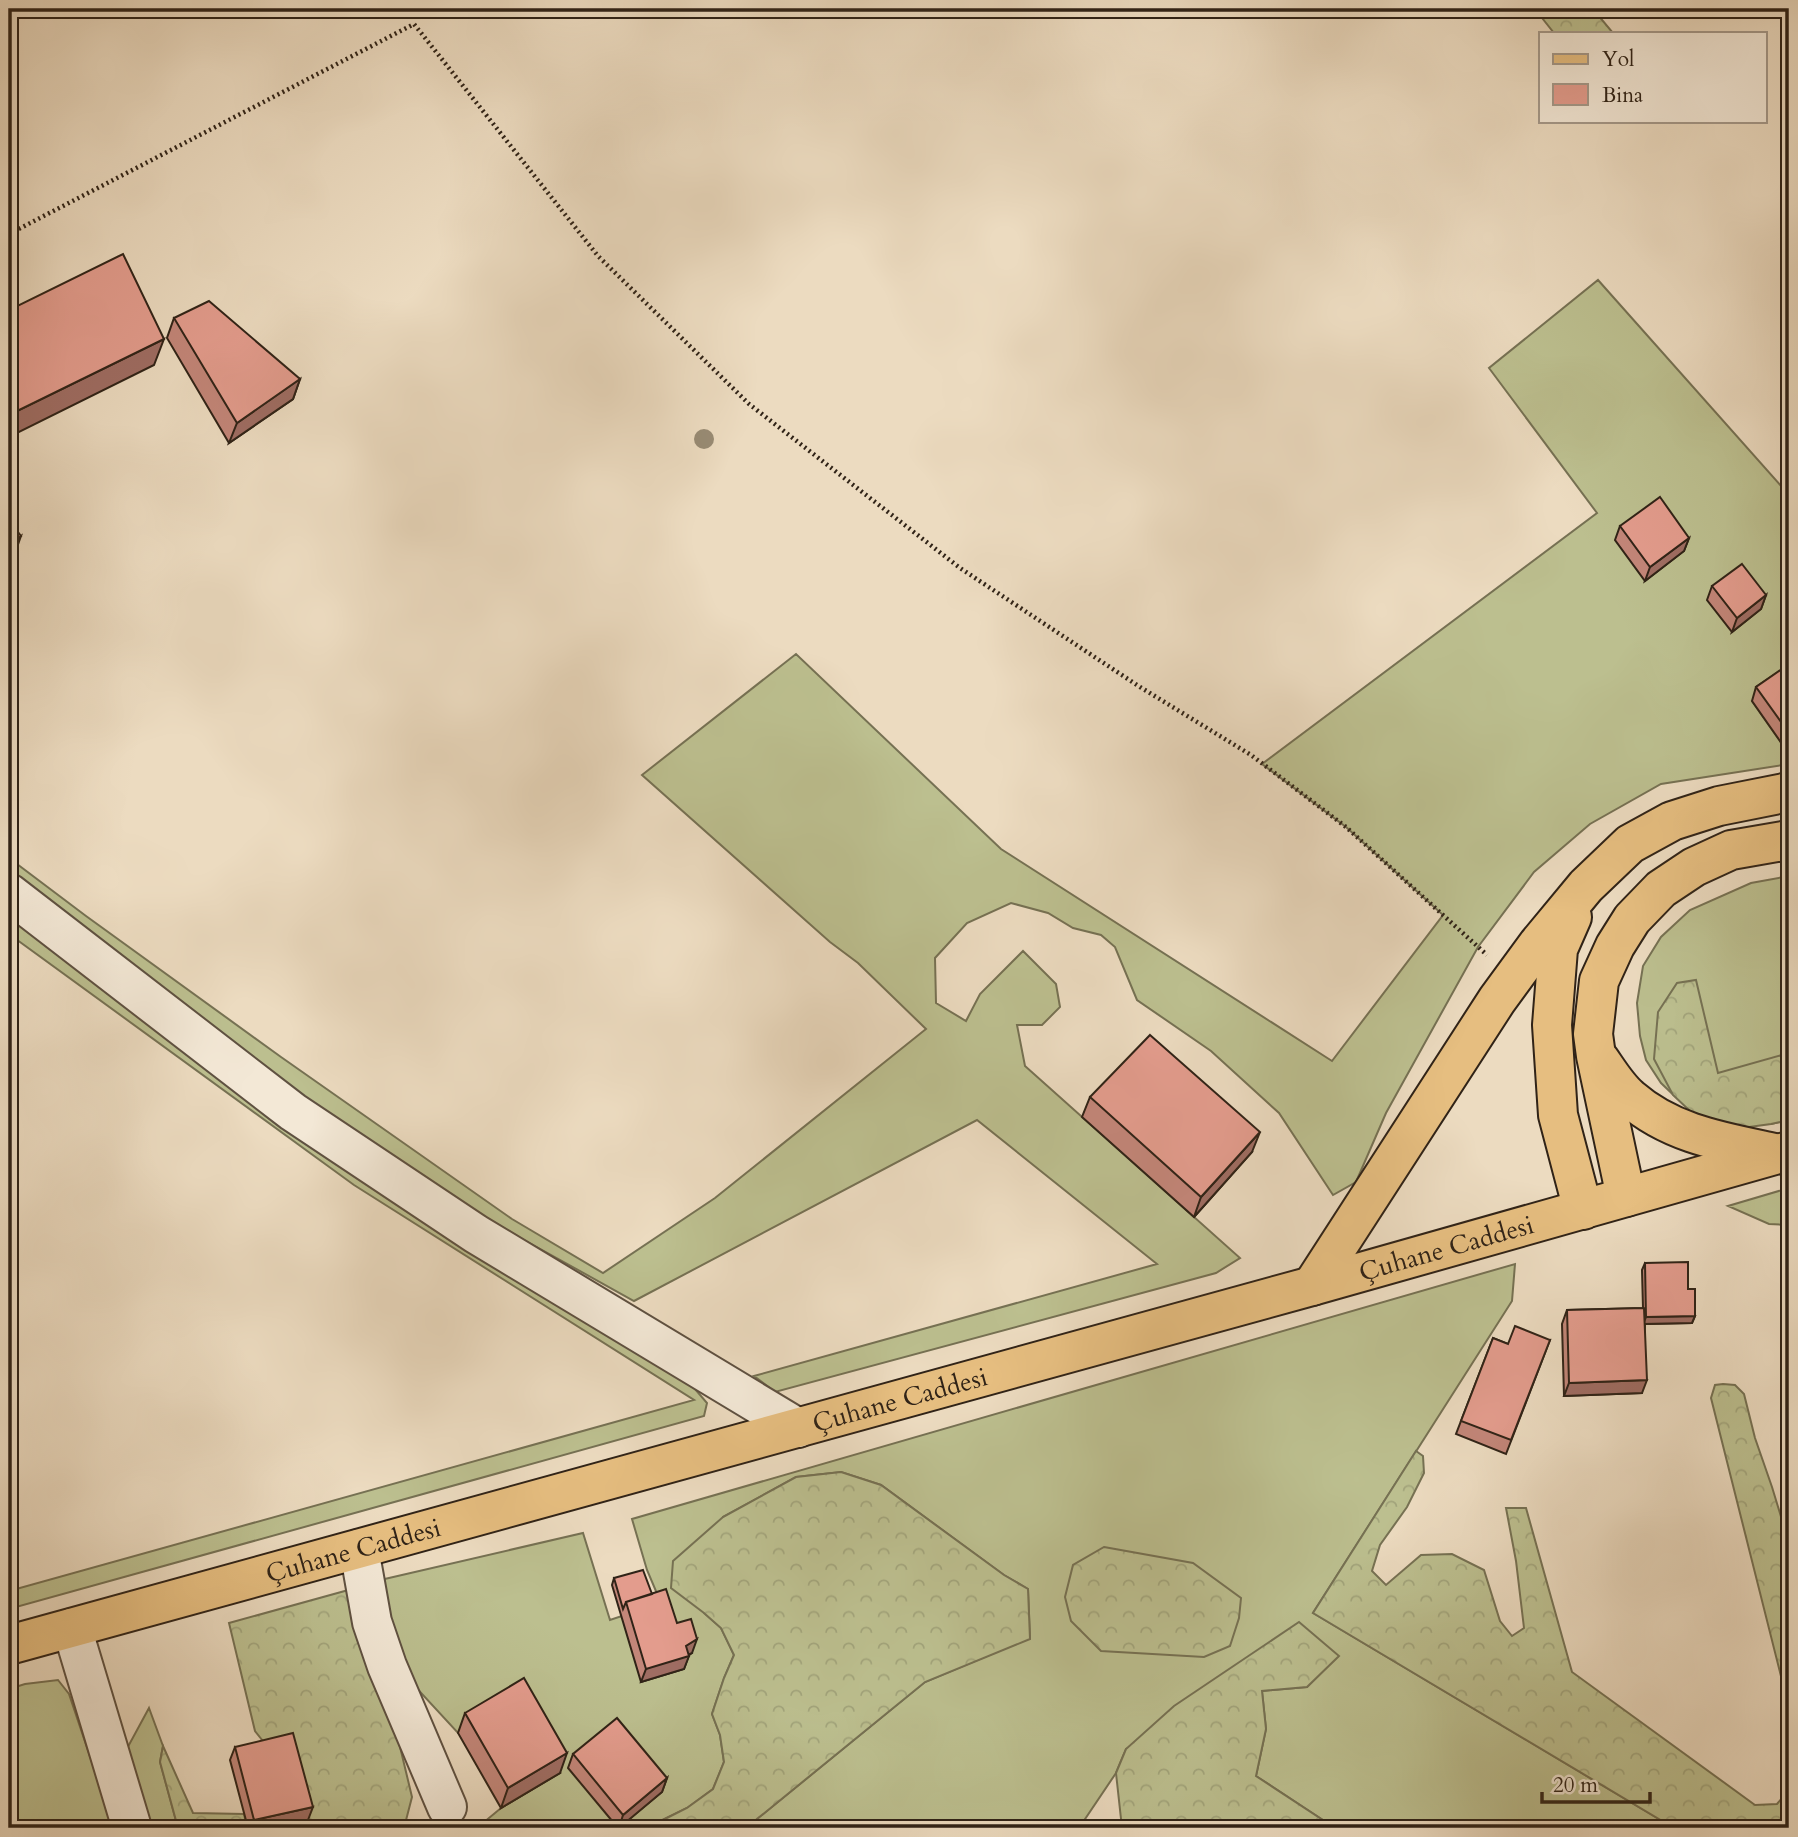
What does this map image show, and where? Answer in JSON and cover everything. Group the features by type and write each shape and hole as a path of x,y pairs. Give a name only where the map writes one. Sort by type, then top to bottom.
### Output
{"main road":[{"path":"1312,1286 1497,1000 1538,944 1586,886 1630,844 1672,821 1719,806 1789,792"},
{"path":"1626,1197 1593,1034 1599,981 1615,946 1632,919 1661,889 1694,867 1731,850 1789,840"},
{"path":"1583,1210 1558,1115 1552,1025 1558,949 1586,886"},
{"path":"1596,1056 1628,1097 1667,1125 1711,1139 1784,1153"},
{"name":"Çuhane Caddesi","path":"9,1645 1784,1153"}],"street":[{"path":"9,893 293,1112 476,1234 798,1428"},
{"path":"359,1549 372,1622 387,1666 446,1807"},
{"path":"72,1628 132,1828"}],"path":[{"path":"9,234 414,24 598,256 749,404 960,568 1140,687 1257,760 1346,827 1513,979"}],"green space":[{"path":"1535,9 1593,9 1612,32 1553,32"},
{"path":"1598,280 1789,495 1789,675 1752,701 1789,754 1789,764 1661,784 1590,824 1534,872 1478,947 1386,1113 1356,1182 1333,1195 1279,1113 1211,1051 1137,1000 1115,947 1101,935 1073,928 1048,913 1011,903 967,923 935,958 936,1003 966,1021 980,994 1023,951 1056,984 1060,1007 1042,1025 1017,1025 1025,1066 1240,1258 1216,1273 775,1392 754,1376 1157,1264 977,1120 634,1301 384,1157 199,1020 9,873 9,858 281,1057 512,1219 603,1273 715,1198 926,1029 858,963 830,942 642,775 796,654 1001,849 1332,1061 1443,915 1346,827 1262,764 1597,513 1489,368"},
{"path":"1789,876 1789,1120 1771,1124 1705,1125 1661,1083 1646,1060 1640,1036 1637,1003 1643,966 1661,937 1690,910 1751,883"},
{"path":"9,909 695,1389 707,1403 704,1416 9,1609 9,1591 694,1400 354,1185 9,934"},
{"path":"1696,980 1718,1073 1789,1053 1789,1120 1742,1128 1705,1125 1673,1095 1654,1059 1658,1012 1677,983"},
{"path":"1789,1188 1789,1225 1769,1224 1728,1206"},
{"path":"1515,1264 1512,1301 1313,1613 1674,1828 1335,1828 1256,1776 1266,1729 1262,1691 1307,1687 1338,1656 1126,1749 1116,1773 1079,1828 746,1828 925,1682 1030,1638 1028,1589 1004,1575 881,1485 841,1472 796,1477 723,1517 704,1613 721,1628 734,1655 712,1714 720,1735 724,1762 713,1789 687,1808 646,1828 477,1828 501,1808 559,1773 458,1733 410,1681 376,1581 583,1533 610,1620 661,1603 647,1570 632,1519"},
{"path":"1715,1385 1735,1385 1744,1394 1755,1438 1789,1543 1789,1708 1711,1398"},
{"path":"1416,1451 1423,1456 1424,1473 1407,1507 1380,1545 1372,1571 1386,1585 1421,1555 1452,1554 1484,1570 1500,1621 1512,1636 1524,1628 1506,1508 1526,1508 1572,1672 1755,1805 1777,1804 1789,1790 1789,1828 1674,1828 1313,1613"},
{"path":"841,1472 881,1485 1004,1575 1028,1589 1030,1639 925,1682 746,1828 647,1828 687,1808 713,1789 724,1762 720,1735 712,1714 734,1655 721,1628 671,1588 673,1561 723,1517 796,1477"},
{"path":"1104,1547 1193,1563 1241,1598 1239,1618 1230,1646 1204,1657 1101,1651 1071,1621 1065,1597 1073,1565"},
{"path":"352,1589 385,1684 412,1797 404,1828 272,1828 308,1820 270,1750 255,1731 229,1623"},
{"path":"1299,1622 1339,1656 1307,1687 1262,1691 1266,1729 1256,1776 1335,1828 1122,1828 1116,1773 1126,1749 1174,1706"},
{"path":"58,1680 69,1694 114,1828 9,1828 9,1689"},
{"path":"149,1708 163,1746 160,1762 178,1828 146,1828 124,1754"},
{"path":"163,1746 193,1813 244,1814 247,1828 178,1828 160,1762"}],"building":[{"path":"123,254 164,339 9,415 9,310"},
{"path":"209,301 300,379 237,423 174,318"},
{"path":"1660,497 1689,538 1650,567 1620,526"},
{"path":"9,520 21,536 9,545"},
{"path":"1742,564 1766,595 1737,618 1712,586"},
{"path":"1789,664 1789,733 1756,687"},
{"path":"1150,1035 1260,1132 1201,1197 1090,1097"},
{"path":"1688,1262 1688,1289 1695,1289 1695,1316 1646,1317 1645,1263"},
{"path":"1644,1308 1647,1380 1569,1383 1567,1310"},
{"path":"1515,1326 1550,1340 1511,1440 1461,1421 1493,1338 1508,1344"},
{"path":"643,1570 652,1594 626,1602 623,1609 614,1578"},
{"path":"666,1589 677,1623 691,1619 697,1639 686,1646 689,1656 646,1669 626,1602"},
{"path":"524,1678 567,1753 508,1788 465,1713"},
{"path":"617,1718 667,1778 623,1815 573,1754"},
{"path":"293,1733 313,1807 254,1820 235,1747"}]}
